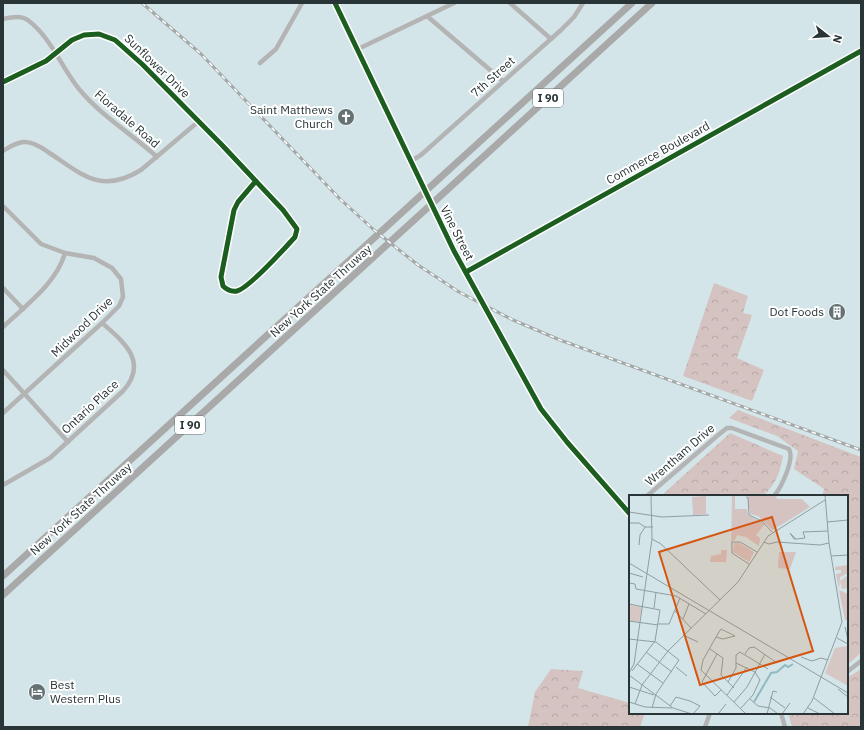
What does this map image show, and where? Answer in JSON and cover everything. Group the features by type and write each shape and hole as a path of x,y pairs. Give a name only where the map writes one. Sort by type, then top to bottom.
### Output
{"highway":[{"name":"New York State Thruway","path":"3,576 632,3"},
{"name":"New York State Thruway","path":"3,595 652,3"}],"street":[{"path":"260,63 276,49 302,3"},
{"name":"Vine Street","path":"335,3 466,272 541,409 567,442 629,511"},
{"path":"358,49 454,3"},
{"path":"510,3 551,39"},
{"name":"7th Street","path":"411,161 420,155 551,39 574,17 582,3"},
{"path":"427,16 503,81"},
{"name":"Floradale Road","path":"3,19 19,17 29,20 55,54 78,88 94,106 157,157"},
{"name":"Sunflower Drive","path":"3,82 46,61 72,40 84,35 92,33 104,35 115,40 125,48 199,121 256,181 294,223 297,229 296,234 246,286 235,292 229,291 223,286 221,277 231,220 238,202 256,181"},
{"name":"Commerce Boulevard","path":"466,272 861,50"},
{"path":"3,151 13,145 31,143 41,146 85,178 109,182 130,177 157,157 199,121"},
{"name":"Midwood Drive","path":"3,206 41,244 65,253 94,258 106,263 115,270 121,279 123,297 121,303 102,323 3,413"},
{"path":"3,327 58,272 65,253"},
{"path":"3,288 23,308"},
{"name":"Ontario Place","path":"3,485 50,458 123,391 131,380 134,369 134,358 130,350 102,323"},
{"path":"3,370 68,442"},
{"name":"Wrentham Drive","path":"648,495 727,428 732,428 789,449 791,457 783,482 775,495"},
{"path":"848,671 861,661"},
{"path":"705,727 710,714"},
{"path":"781,714 785,727"}],"green space":[{"path":"714,283 748,296 743,313 752,315 737,358 764,370 752,401 683,376"},
{"path":"738,410 861,457 861,653 848,664 848,495 822,495 824,489 794,469 798,451 777,436 729,418"},
{"path":"730,433 783,456 777,478 764,495 662,495"},
{"path":"551,669 583,671 578,688 629,703 629,714 645,714 640,727 528,727 535,692"},
{"path":"861,669 861,727 792,727 788,714 848,714 848,677"}],"railway":[{"path":"142,3 201,54 340,199 374,230 418,265 459,292 513,320 560,340 861,450"}],"cycle path":[{"path":"335,3 454,251 541,409 567,442 629,513"},
{"path":"3,82 46,61 72,40 84,35 99,34 115,40 142,64 221,144 283,210 297,229 295,237 250,283 237,291 231,291 223,286 221,277 234,210 238,202 256,181"},
{"path":"466,272 861,51"}],"place":[{"name":"Saint Matthews Church","path":"346,117"},
{"name":"Dot Foods","path":"837,312"},
{"name":"Best Western Plus","path":"37,692"}]}
